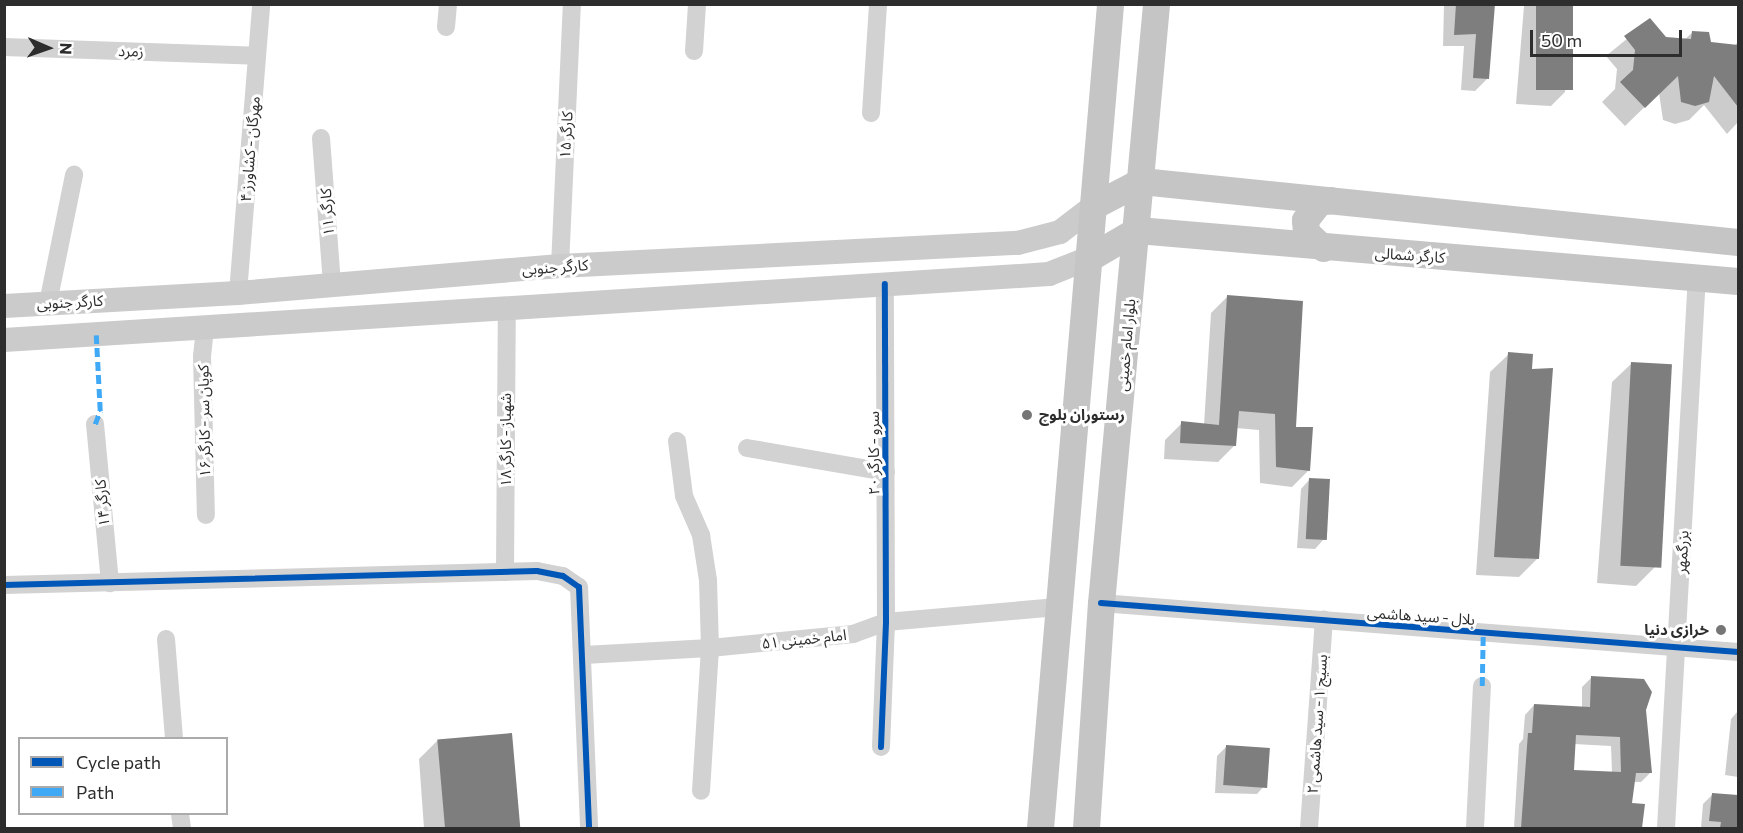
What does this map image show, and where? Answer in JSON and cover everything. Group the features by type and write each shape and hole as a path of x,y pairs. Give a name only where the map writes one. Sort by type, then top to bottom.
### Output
{"main road":[{"path":"1040,828 1057,608 1095,205 1110,4"},
{"name":"بلوار امام خمینی","path":"1086,828 1101,603 1156,4"},
{"path":"1095,205 1141,181 1738,242"},
{"path":"1323,248 1306,232 1305,220 1319,202 1331,200"},
{"name":"کارگر جنوبی","path":"4,306 238,293 560,266 1018,243 1060,232 1095,205"},
{"path":"4,340 1049,274 1089,258 1137,230"},
{"name":"کارگر شمالی","path":"1137,230 1323,248 1738,280"},
{"path":"560,266 561,305"}],"street":[{"name":"مهرگان - کشاورز ۴","path":"238,293 261,4"},
{"path":"446,27 448,4"},
{"name":"کارگر ۱۵","path":"560,266 572,4"},
{"path":"694,51 697,4"},
{"path":"871,112 878,4"},
{"name":"زمرد","path":"4,47 257,56"},
{"name":"کارگر ۱۱","path":"321,138 332,286"},
{"path":"48,303 74,175"},
{"name":"بزرگمهر","path":"1666,828 1697,276"},
{"name":"سرو - کارگر ۲۰","path":"881,747 886,622 885,284"},
{"name":"شهباز - کارگر ۱۸","path":"505,572 507,308"},
{"name":"کوپان سر - کارگر ۱۶","path":"205,328 202,356 206,515"},
{"name":"کارگر ۱۴","path":"95,424 110,583"},
{"path":"677,441 684,496 703,546 710,648 701,791"},
{"path":"747,448 886,472"},
{"path":"4,585 537,571 563,576 579,587 584,655 589,828"},
{"name":"بلال - سید هاشمی","path":"1101,603 1738,652"},
{"name":"امام خمینی ۵۱","path":"584,655 710,648 853,634 886,622 1057,608"},
{"name":"بسیج ۱ - سید هاشمی ۲","path":"1309,828 1324,620"},
{"path":"166,639 174,737"},
{"path":"1475,828 1482,686"}],"building":[{"path":"1456,4 1495,4 1489,79 1473,78 1476,34 1454,35"},
{"path":"1536,4 1573,4 1573,90 1536,90"},
{"path":"1650,18 1666,37 1691,39 1692,31 1709,32 1711,42 1738,45 1738,107 1714,76 1709,102 1695,106 1681,102 1678,76 1645,108 1620,82 1633,70 1635,50 1624,36"},
{"path":"1227,295 1303,301 1296,427 1313,427 1310,471 1276,467 1275,414 1239,411 1236,446 1180,443 1181,421 1219,425"},
{"path":"1508,352 1533,354 1532,369 1553,368 1539,559 1494,557"},
{"path":"1631,362 1672,364 1661,568 1620,566"},
{"path":"1309,478 1330,479 1327,540 1306,539"},
{"path":"1591,676 1644,679 1652,692 1646,710 1652,773 1636,773 1632,803 1645,804 1642,828 1521,828 1528,733 1532,733 1534,704 1590,707","holes":["1576,735 1620,737 1621,772 1574,770"]},
{"path":"512,733 520,828 445,828 437,740"},
{"path":"1226,745 1270,748 1267,788 1223,785"},
{"path":"1712,793 1738,795 1738,828 1720,828 1721,822 1709,821"}],"marked path":[{"path":"95,424 100,411 96,335"},
{"path":"1482,686 1483,632"}],"cycle path":[{"path":"881,747 886,622 885,284"},
{"path":"4,585 537,571 563,576 579,587 589,828"},
{"path":"1101,603 1738,652"}],"place":[{"name":"رستوران بلوچ","path":"1027,415"},
{"name":"خرازی دنیا","path":"1721,630"}]}
